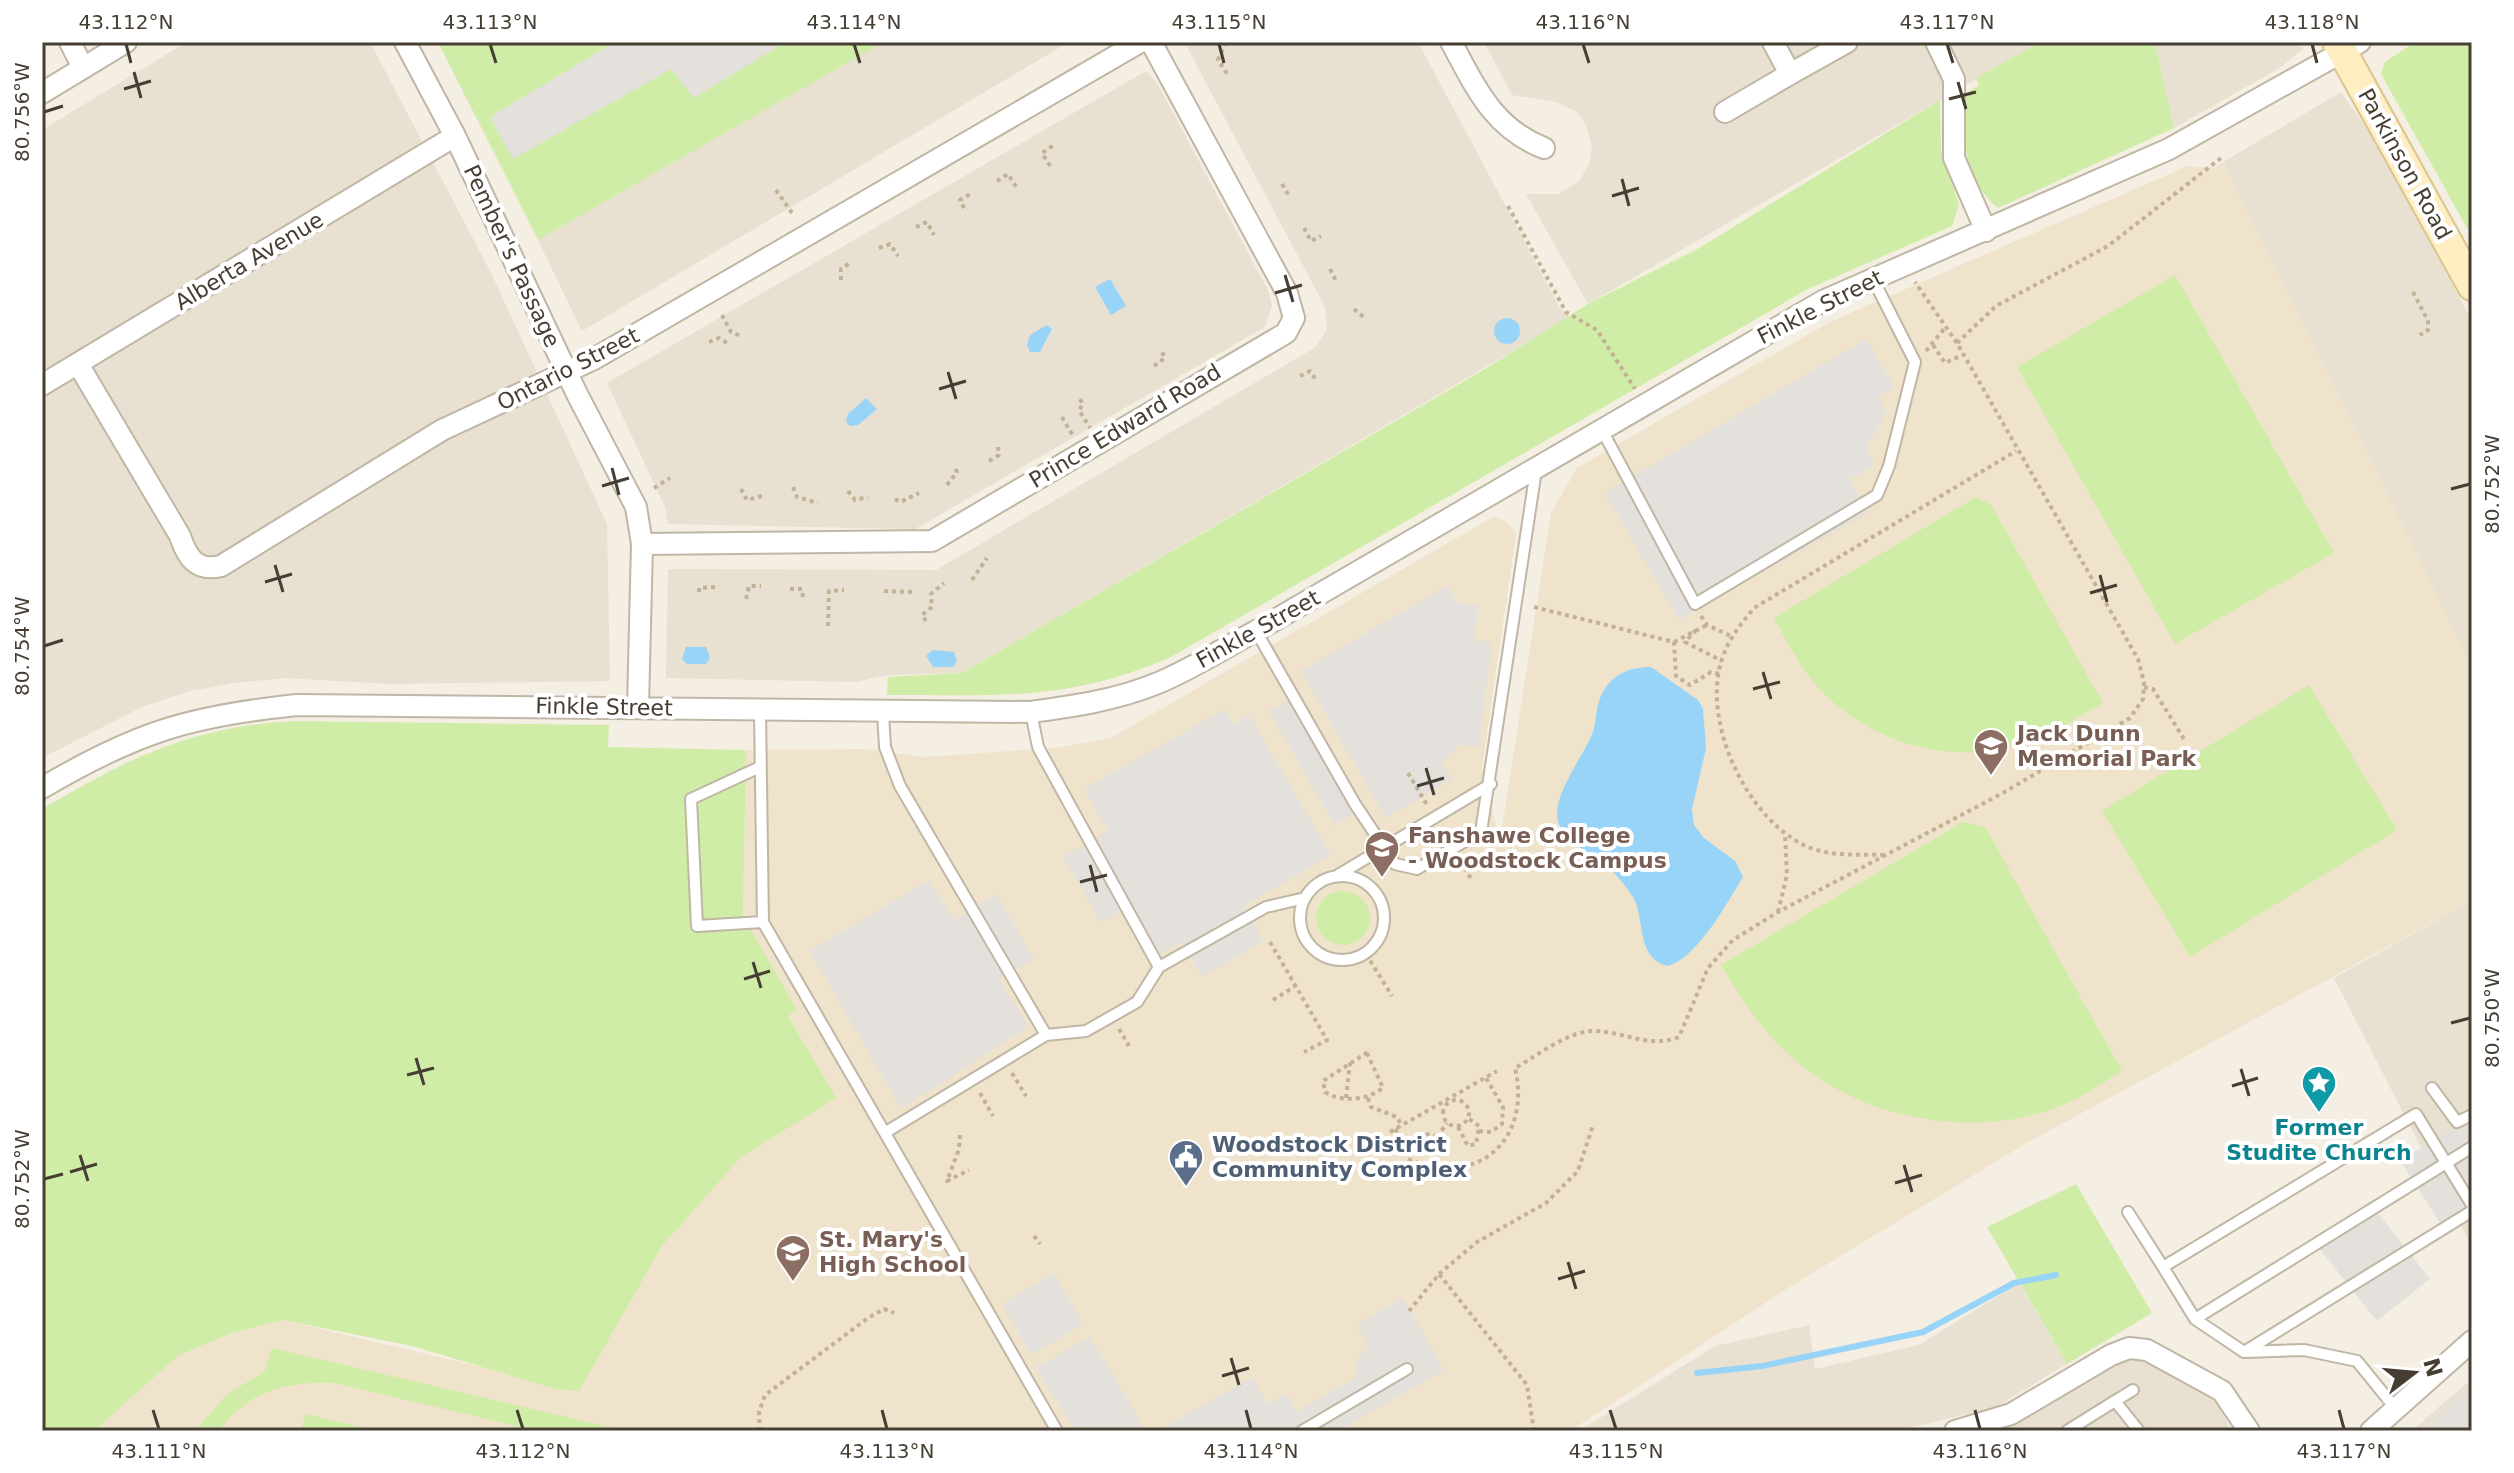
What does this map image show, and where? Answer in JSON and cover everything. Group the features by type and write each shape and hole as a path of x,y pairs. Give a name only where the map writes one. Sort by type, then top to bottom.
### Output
{"main road":[{"name":"Parkinson Road","path":"2347,46 2472,286"}],"street":[{"path":"70,42 83,68"},
{"path":"42,93 126,42"},
{"name":"Pember's Passage","path":"405,42 455,136 567,373 636,507 642,544 638,706"},
{"name":"Ontario Street","path":"78,364 173,522 188,557 210,568 225,564 442,430 567,373 1140,42"},
{"name":"Prince Edward Road","path":"642,544 924,543 1286,333 1294,318 1287,293 1151,42"},
{"path":"1451,42 1483,99 1507,128 1544,148"},
{"path":"1773,42 1790,74"},
{"path":"1725,112 1847,42"},
{"path":"1936,42 1954,79 1954,158 1986,231"},
{"name":"Finkle Street","path":"42,788 103,752 179,723 227,712 297,705 638,706 883,713 1031,712 1087,704 1156,684 1256,631 1823,301 2169,149 2347,46"},
{"name":"Alberta Avenue","path":"42,385 455,136"},
{"path":"2371,1431 2472,1341"},
{"path":"1955,1431 2011,1414 2111,1355 2129,1348 2147,1350 2222,1391 2249,1431"}],"lane":[{"path":"1602,430 1695,604 1877,495 1889,466 1915,362 1873,279"},
{"path":"1256,631 1383,848 1400,867 1417,869 1481,832 1491,784 1537,468"},
{"path":"760,711 763,922 1057,1431"},
{"path":"1031,712 1038,747 1159,967"},
{"path":"883,713 885,747 900,786 1046,1035"},
{"path":"760,767 691,799 697,926 763,922"},
{"path":"1338,875 1365,882 1382,904 1383,932 1366,954 1339,961 1313,949 1300,925 1305,898 1317,883 1338,875 1491,784"},
{"path":"886,1132 1046,1035 1086,1031 1137,1002 1159,967 1266,907 1305,898"},
{"path":"2432,1088 2457,1122 2472,1115"},
{"path":"2163,1267 2416,1114 2472,1205"},
{"path":"2195,1319 2445,1160 2472,1147"},
{"path":"2244,1352 2472,1211"},
{"path":"2128,1212 2195,1319 2244,1352 2304,1350 2357,1361 2396,1409"},
{"path":"1302,1431 1407,1369"},
{"path":"2067,1431 2133,1390"},
{"path":"2115,1401 2139,1431"}],"path":[{"path":"1226,42 1218,60 1228,75"},
{"path":"1050,166 1042,153 1054,145"},
{"path":"1957,343 1996,306 2108,246 2221,158"},
{"path":"997,181 1008,174 1017,188"},
{"path":"1282,184 1289,196"},
{"path":"776,190 792,213"},
{"path":"964,208 960,200 972,193"},
{"path":"1508,206 1566,312 1597,330 1644,405"},
{"path":"916,227 927,222 934,235"},
{"path":"1304,228 1311,241 1321,236"},
{"path":"879,248 890,244 898,256"},
{"path":"841,280 841,269 850,263"},
{"path":"1330,269 1336,281"},
{"path":"1408,1159 1426,1167 1469,1166 1488,1157 1507,1138 1520,1105 1515,1068 1590,1031 1645,1042 1664,1042 1679,1037 1708,968 1717,955 1778,912 2001,794 2121,724 2135,712 2144,687 2138,659 2016,451 1957,343 1944,329 1915,282"},
{"path":"2413,292 2428,321 2428,330 2420,335"},
{"path":"1354,309 1366,319"},
{"path":"722,315 731,332 741,336"},
{"path":"1944,329 1933,345 1945,363 1962,355"},
{"path":"709,342 719,338 727,343"},
{"path":"1154,366 1165,358 1161,350"},
{"path":"1300,376 1310,371 1316,380"},
{"path":"1080,399 1083,404 1079,410 1098,442"},
{"path":"989,461 999,455 998,447"},
{"path":"1886,855 1824,851 1785,835 1729,758 1721,733 1719,674 1722,661 1731,636 1754,608 2016,451"},
{"path":"947,485 957,472 955,468"},
{"path":"654,488 670,478"},
{"path":"793,487 801,500 818,503"},
{"path":"741,489 747,500 762,496"},
{"path":"848,491 855,500 868,497"},
{"path":"895,499 900,502 919,493"},
{"path":"972,580 987,558"},
{"path":"926,621 922,615 932,607 931,594 944,583"},
{"path":"746,599 749,586 761,586"},
{"path":"699,592 699,588 715,587"},
{"path":"790,589 802,589 803,598"},
{"path":"828,626 829,591 844,590"},
{"path":"884,591 913,592"},
{"path":"1695,604 1707,625 1731,636"},
{"path":"1534,607 1674,642 1707,625"},
{"path":"1696,630 1685,642 1722,661"},
{"path":"1674,642 1676,676 1690,685 1711,672 1719,674"},
{"path":"2144,687 2153,689 2184,739"},
{"path":"1778,912 1787,875 1785,835"},
{"path":"1270,942 1327,1040 1304,1052"},
{"path":"1366,954 1392,996"},
{"path":"1273,1000 1294,987"},
{"path":"1369,1052 1383,1088 1368,1098 1329,1095 1323,1087 1330,1075 1350,1063 1369,1052"},
{"path":"1005,1060 1026,1096"},
{"path":"1346,1098 1350,1063"},
{"path":"1447,1123 1437,1137 1438,1144 1433,1150 1422,1145 1408,1147 1393,1131 1497,1071"},
{"path":"1486,1078 1503,1107 1502,1124 1491,1132"},
{"path":"973,1080 993,1116"},
{"path":"1368,1098 1371,1107 1397,1117 1402,1126"},
{"path":"1451,1101 1464,1103 1468,1118 1479,1126 1476,1144 1468,1146 1458,1126 1447,1123 1443,1110 1451,1101"},
{"path":"1458,1126 1468,1118"},
{"path":"1409,1311 1439,1274 1477,1242 1546,1203 1578,1171 1593,1125"},
{"path":"1479,1131 1507,1138"},
{"path":"960,1135 959,1149 947,1181 969,1170"},
{"path":"1422,1145 1426,1135 1437,1137"},
{"path":"1034,1236 1040,1244"},
{"path":"1439,1274 1461,1297 1527,1385 1534,1431"},
{"path":"760,1431 759,1412 765,1395 868,1318 884,1309 894,1313"}],"shaded area":[{"path":"187,42 370,42 491,273 607,524 610,681 388,684 285,678 234,683 190,691 142,707 42,758 42,130"},
{"path":"615,42 785,42 694,98 671,69 513,159 490,117"},
{"path":"882,42 1069,42 582,331 538,240"},
{"path":"1194,42 1418,42 1560,308 1571,317 962,673 888,675 856,682 666,678 668,569 936,570 1316,347 1327,329 1325,307 1187,47"},
{"path":"1484,42 2040,42 1588,304 1526,194 1559,194 1579,181 1589,165 1592,147 1587,127 1577,112 1557,102 1512,95"},
{"path":"2155,42 2300,42 2298,47 2304,48 2281,67 2174,128"},
{"path":"1146,71 1156,81 1268,290 1272,306 1265,327 915,529 668,524 665,507 607,383"},
{"path":"2341,92 2376,142 2472,321 2472,667 2223,162"},
{"name":"Jack Dunn Memorial Park","path":"2223,162 2472,667 2472,901 2023,1145 1788,1288 1570,1431 94,1431 179,1355 235,1332 283,1320 579,1390 662,1246 740,1157 835,1098 788,1015 796,1010 743,916 746,750 864,749 925,757 1056,748 1111,738 1493,517 1507,522 1516,534 1482,768 1500,841 1551,513 1577,468 1830,322 2188,166 2214,168"},
{"path":"1866,339 1895,387 1879,397 1887,412 1866,448 1875,465 1850,479 1869,512 1679,620 1605,493"},
{"path":"1447,586 1457,602 1479,606 1474,640 1492,643 1478,748 1459,745 1442,763 1452,779 1386,818 1301,671"},
{"path":"1289,699 1354,814 1334,825 1269,711"},
{"path":"1225,709 1234,724 1249,715 1331,855 1244,906 1263,941 1202,977 1182,942 1158,955 1130,906 1101,922 1063,857 1108,831 1084,789"},
{"path":"929,880 954,920 996,894 1034,959 999,978 1028,1027 901,1109 810,951"},
{"path":"2472,901 2472,1247 2334,978"},
{"path":"2472,1119 2472,1210 2446,1232 2400,1160"},
{"path":"2369,1202 2430,1279 2377,1321 2316,1244"},
{"path":"1054,1273 1083,1324 1031,1355 1002,1304"},
{"path":"2019,1283 2067,1364 1994,1408 1895,1431 1579,1431 1715,1346 1809,1325 1815,1369 1919,1345"},
{"path":"1403,1298 1444,1370 1338,1431 1158,1431 1252,1377 1267,1404 1286,1394 1297,1412 1355,1378 1356,1361 1369,1346 1357,1325"},
{"path":"1090,1336 1143,1426 1135,1431 1075,1431 1036,1368"},
{"path":"2130,1358 2140,1359 2208,1395 2218,1404 2231,1431 2001,1431"},
{"path":"2472,1379 2472,1431 2412,1431 2441,1405"},
{"path":"2472,1386 2472,1431 2422,1431 2444,1412"}],"green space":[{"path":"438,42 881,42 882,43 538,240"},
{"path":"2040,42 2155,42 2174,128 1998,208 1977,184 1971,170 1965,141 1965,94 1979,85 1976,78"},
{"path":"2415,42 2472,42 2472,237 2381,74 2385,62"},
{"path":"1940,100 1941,149 1959,205 1952,226 1808,289 1171,657 1134,672 1065,689 998,695 887,695 888,677 962,673 1485,369 1588,304 1699,248"},
{"path":"2175,275 2334,553 2175,644 2017,367"},
{"path":"1976,497 1991,505 2103,703 2042,737 2004,749 1974,752 1916,746 1888,737 1838,706 1804,670 1774,618"},
{"path":"2309,685 2397,830 2190,957 2102,811"},
{"path":"291,721 609,725 608,747 746,750 743,916 797,1010 788,1016 836,1098 740,1158 662,1246 579,1391 556,1389 412,1346 283,1320 235,1332 179,1355 94,1431 42,1431 42,809 160,748 221,731"},
{"path":"1963,822 1985,827 2122,1071 2063,1105 2030,1116 1996,1121 1924,1119 1889,1111 1855,1098 1824,1082 1784,1051 1754,1016 1721,965"},
{"path":"1343,891 1362,899 1370,918 1362,937 1343,945 1324,937 1316,918 1324,899"},
{"path":"2076,1184 2152,1313 2067,1364 1987,1227"},
{"path":"272,1348 626,1431 538,1431 334,1383 317,1383 270,1391 242,1406 218,1431 194,1431 228,1394 265,1371"},
{"path":"305,1414 377,1431 301,1431"}],"water":[{"path":"1110,279 1126,306 1111,315 1095,287"},
{"path":"1507,318 1516,322 1520,331 1516,340 1507,344 1498,340 1494,331 1498,322"},
{"path":"1047,325 1052,329 1040,352 1030,352 1027,345 1030,335"},
{"path":"866,398 877,409 858,425 850,426 846,422 848,414"},
{"path":"686,647 706,647 710,658 706,664 687,664 682,659"},
{"path":"933,650 954,652 957,661 953,667 933,667 926,656"},
{"path":"1651,667 1698,700 1703,709 1706,748 1692,809 1694,825 1704,838 1735,861 1743,877 1701,941 1668,966 1657,962 1650,954 1636,903 1628,890 1607,866 1566,835 1558,821 1557,811 1564,788 1593,732 1604,690 1624,672"}],"waterway":[{"path":"1697,1373 1762,1366 1923,1332 2014,1283 2056,1275"}],"place":[{"name":"Jack Dunn Memorial Park","path":"1991,777"},
{"name":"Fanshawe College - Woodstock Campus","path":"1382,879"},
{"name":"Former Studite Church","path":"2319,1114"},
{"name":"Woodstock District Community Complex","path":"1186,1188"},
{"name":"St. Mary's High School","path":"793,1283"}]}
